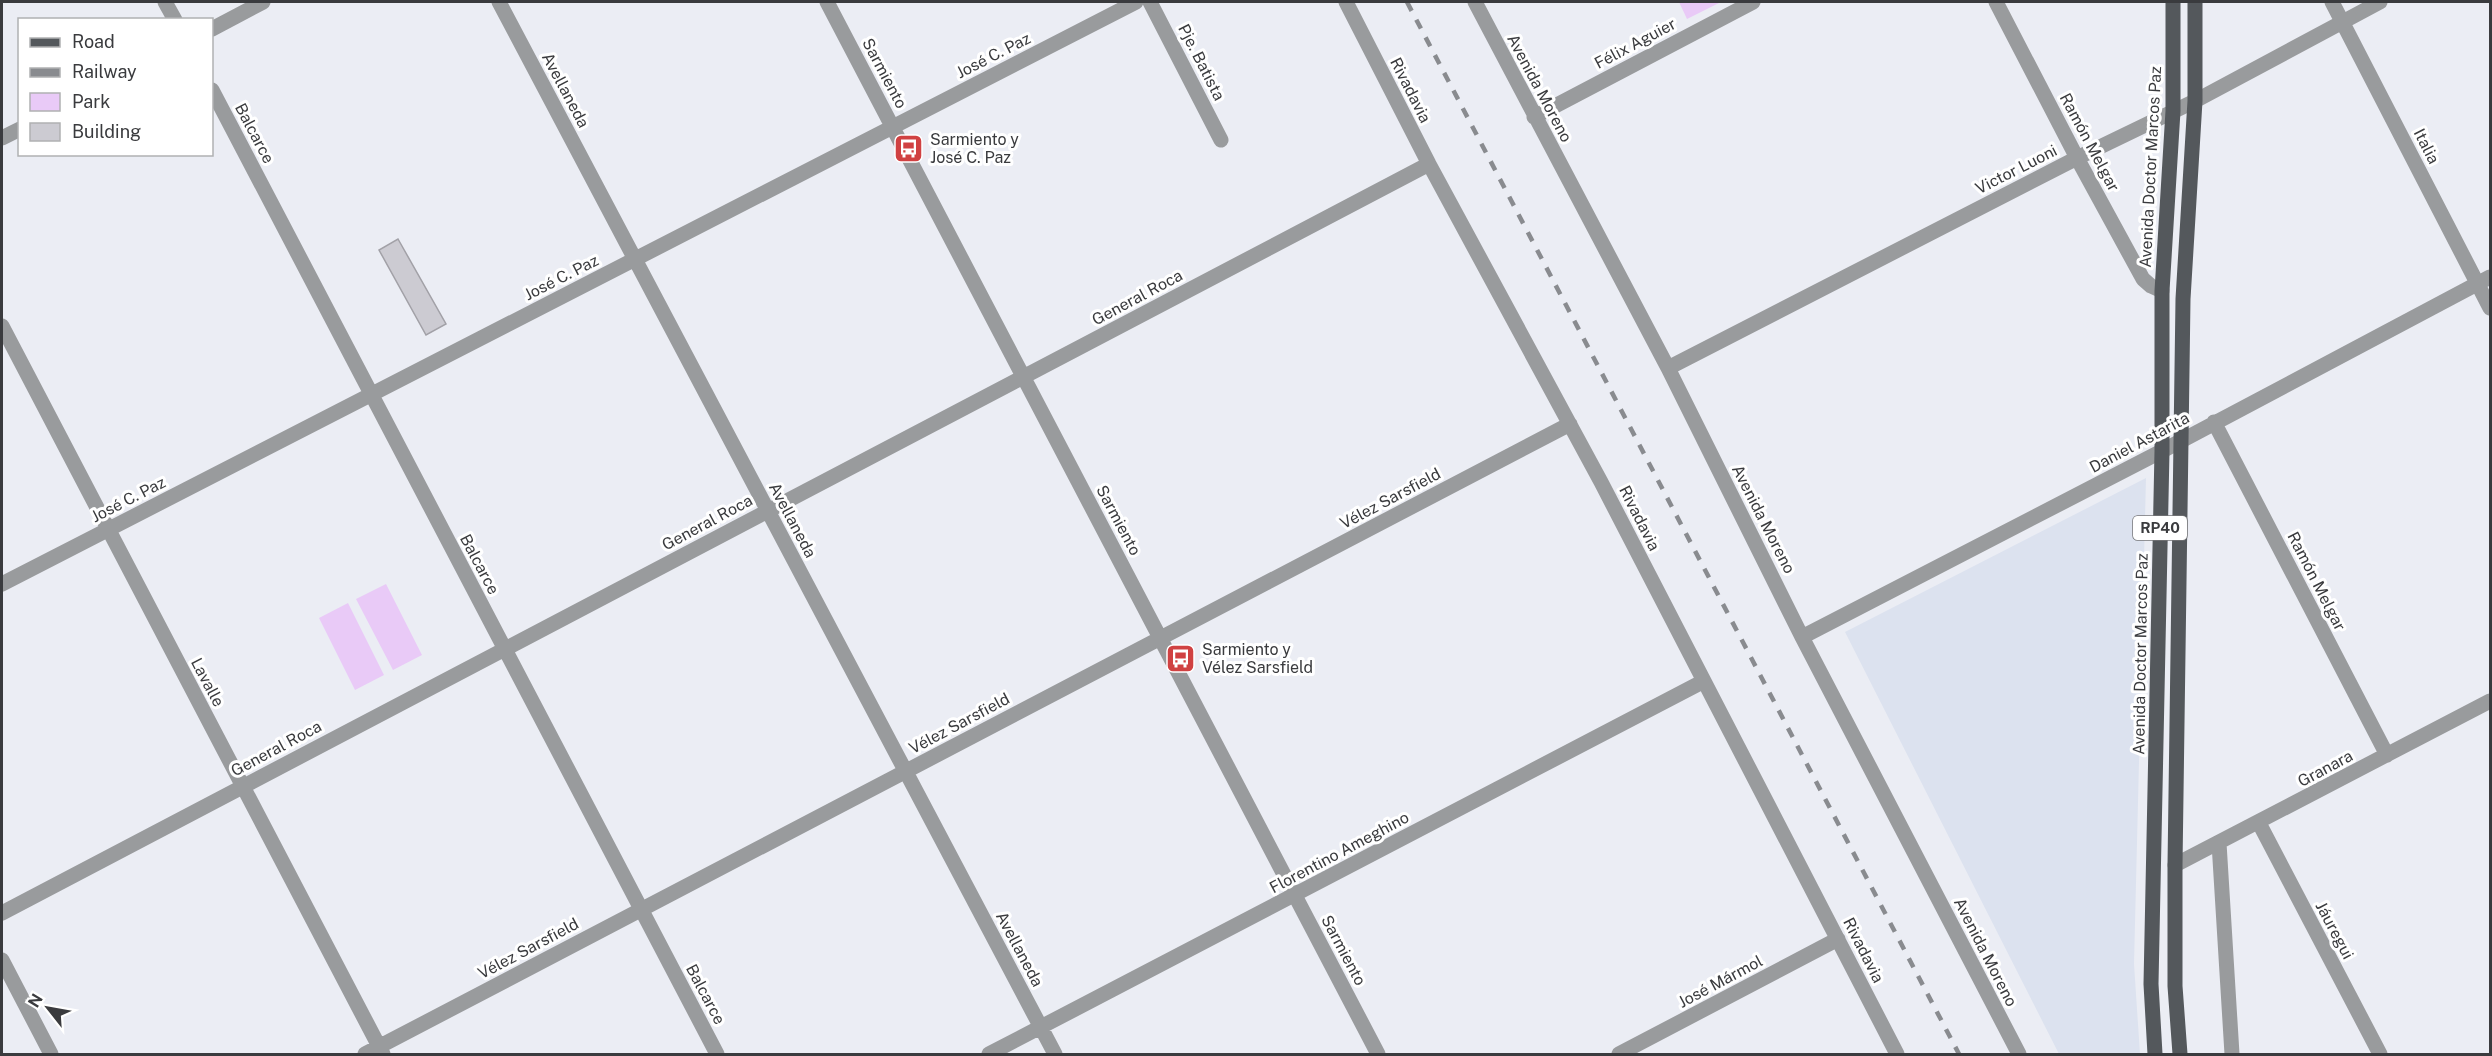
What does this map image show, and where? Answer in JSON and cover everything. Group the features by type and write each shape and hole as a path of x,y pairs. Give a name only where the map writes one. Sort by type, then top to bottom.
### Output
{"main road":[{"name":"Avenida Doctor Marcos Paz","path":"2155,1054 2151,984 2162,451 2162,291 2173,111 2173,2"},
{"name":"RP40","path":"2180,1054 2175,986 2175,865 2183,299 2194,101 2195,2"}],"street":[{"path":"165,2 174,18"},
{"path":"213,27 263,2"},
{"name":"Avellaneda","path":"499,2 1055,1054"},
{"name":"Sarmiento","path":"827,2 1378,1054"},
{"name":"José C. Paz","path":"2,584 1136,2"},
{"name":"Pje. Batista","path":"1150,2 1221,140"},
{"name":"Rivadavia","path":"1346,2 1429,164 1570,424 1897,1054"},
{"name":"Avenida Moreno","path":"1475,2 1668,368 1802,637 2019,1054"},
{"name":"Félix Aguier","path":"1534,117 1753,2"},
{"name":"Ramón Melgar","path":"1996,2 2143,279 2162,291"},
{"name":"Italia","path":"2332,2 2484,281 2490,308"},
{"name":"Victor Luoni","path":"1668,368 2077,158 2194,101 2380,2"},
{"name":"Balcarce","path":"213,92 717,1054"},
{"path":"2,138 18,130"},
{"name":"General Roca","path":"2,913 1429,164"},
{"name":"Daniel Astarita","path":"1802,637 2484,281"},
{"name":"Lavalle","path":"2,326 381,1051"},
{"name":"Ramón Melgar","path":"2214,422 2387,755"},
{"name":"Vélez Sarsfield","path":"365,1054 381,1051 641,910 1570,424"},
{"name":"Florentino Ameghino","path":"989,1054 1704,681"},
{"name":"Granara","path":"2175,865 2490,701"},
{"name":"Jáuregui","path":"2259,823 2380,1054"},
{"path":"2219,843 2232,1054"},
{"name":"José Mármol","path":"1619,1054 1838,939"},
{"path":"2,960 51,1054"}],"shaded area":[{"path":"2146,478 2134,964 2140,1054 2059,1054 1845,632"}],"green space":[{"path":"1679,2 1721,2 1687,19"},
{"path":"386,584 422,655 393,670 356,599"},
{"path":"348,603 384,675 355,690 319,618"}],"building":[{"path":"398,239 446,324 426,335 379,250"}],"railway":[{"path":"1407,2 1959,1054"}],"place":[{"name":"Sarmiento y José C. Paz","path":"909,148"},
{"name":"Sarmiento y Vélez Sarsfield","path":"1181,658"}]}
